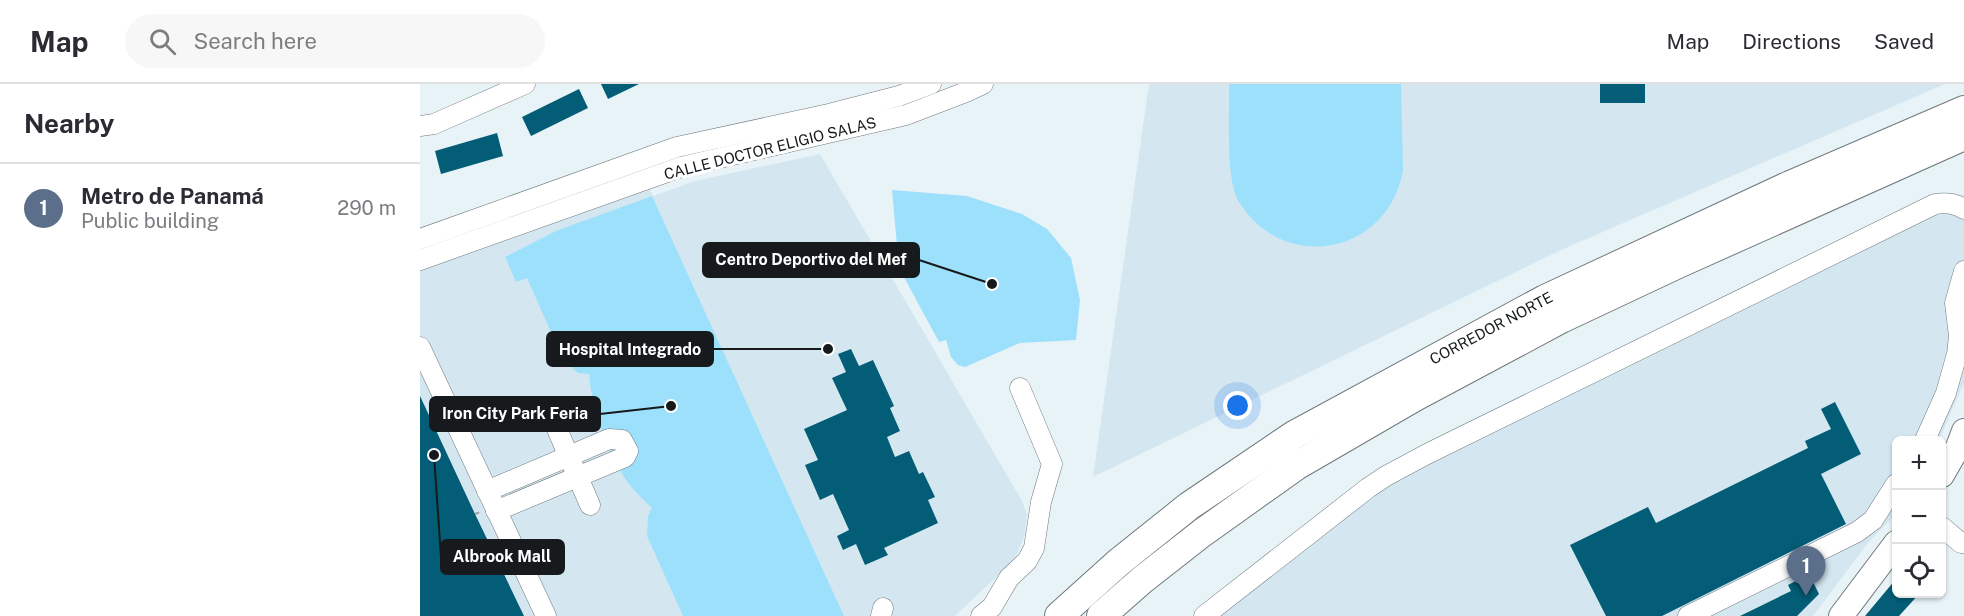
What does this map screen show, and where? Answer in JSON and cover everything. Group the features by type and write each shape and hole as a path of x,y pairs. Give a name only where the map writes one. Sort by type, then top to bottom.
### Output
{"highway":[{"name":"CORREDOR NORTE","path":"1059,616 1119,562 1190,506 1294,435 1545,299 1790,184 1959,125"},
{"name":"CORREDOR NORTE","path":"1101,616 1202,533 1296,466 1415,397 1572,314 1959,125"}],"main road":[{"path":"1946,467 1958,447 1964,431"},
{"path":"1841,616 1895,544"}],"street":[{"path":"420,126 434,124 525,84"},
{"name":"CALLE DOCTOR ELIGIO SALAS","path":"420,239 676,147 890,99 930,84"},
{"name":"CALLE DOCTOR ELIGIO SALAS","path":"420,260 681,167 906,115 983,84"},
{"path":"1204,616 1368,488 1427,454 1935,204 1946,202 1964,210"},
{"path":"1927,436 1946,393 1957,354 1959,336 1955,303 1964,271"},
{"path":"421,352 546,616"},
{"path":"981,616 992,607 1009,578 1027,561 1034,548 1041,502 1052,464 1020,388"},
{"path":"557,429 590,505"},
{"path":"487,491 609,439 622,440 628,451 625,457 579,478 496,511"},
{"path":"1688,616 1857,532 1873,520 1892,490"},
{"path":"1946,531 1964,543"}],"shaded area":[{"path":"1149,84 1945,84 1561,250 1093,477"},
{"path":"1229,84 1401,84 1403,170 1394,198 1378,221 1357,236 1333,245 1307,246 1282,240 1258,225 1239,202 1232,178 1229,145"},
{"path":"820,154 1022,501 1027,515 1024,537 1017,554 1009,565 955,616 420,616 420,260 646,180 653,196 695,181"},
{"path":"892,190 967,196 1022,214 1047,229 1071,258 1080,300 1076,340 1020,343 965,367 958,365 951,357 946,340 939,342 899,268"},
{"path":"1943,194 1964,195 1964,383 1941,436 1892,436 1892,518 1868,543 1813,616 1194,616 1332,507"},
{"path":"652,196 844,616 683,616 647,536 648,516 652,508 632,488 609,449 598,419 589,374 578,373 563,359 527,278 516,282 505,257 556,231"}],"building":[{"path":"601,84 639,84 608,99"},
{"path":"1600,84 1645,84 1645,103 1600,103"},
{"path":"579,89 588,108 531,136 522,117"},
{"path":"497,133 503,156 441,174 435,151"},
{"path":"851,349 859,366 873,360 894,406 890,408 900,431 887,437 895,457 909,451 919,474 923,472 935,497 928,500 938,523 884,548 888,555 865,565 856,544 843,550 837,536 849,530 833,494 820,500 805,465 818,460 804,429 847,410 832,378 846,372 838,354"},
{"path":"420,396 475,514 524,616 420,616"},
{"path":"1835,402 1861,454 1821,474 1846,524 1662,616 1606,616 1570,545 1648,507 1656,523 1808,448 1805,441 1831,429 1821,409"},
{"path":"1809,574 1819,594 1797,616 1740,616 1791,591 1788,585"},
{"path":"1892,584 1892,598 1915,598 1899,616 1865,616"}],"place":[{"name":"Centro Deportivo del Mef","path":"992,284"},
{"name":"Hospital Integrado","path":"828,349"},
{"name":"Iron City Park Feria","path":"671,406"},
{"name":"Albrook Mall","path":"434,455"},
{"name":"Metro de Panamá","path":"1806,596"}]}
